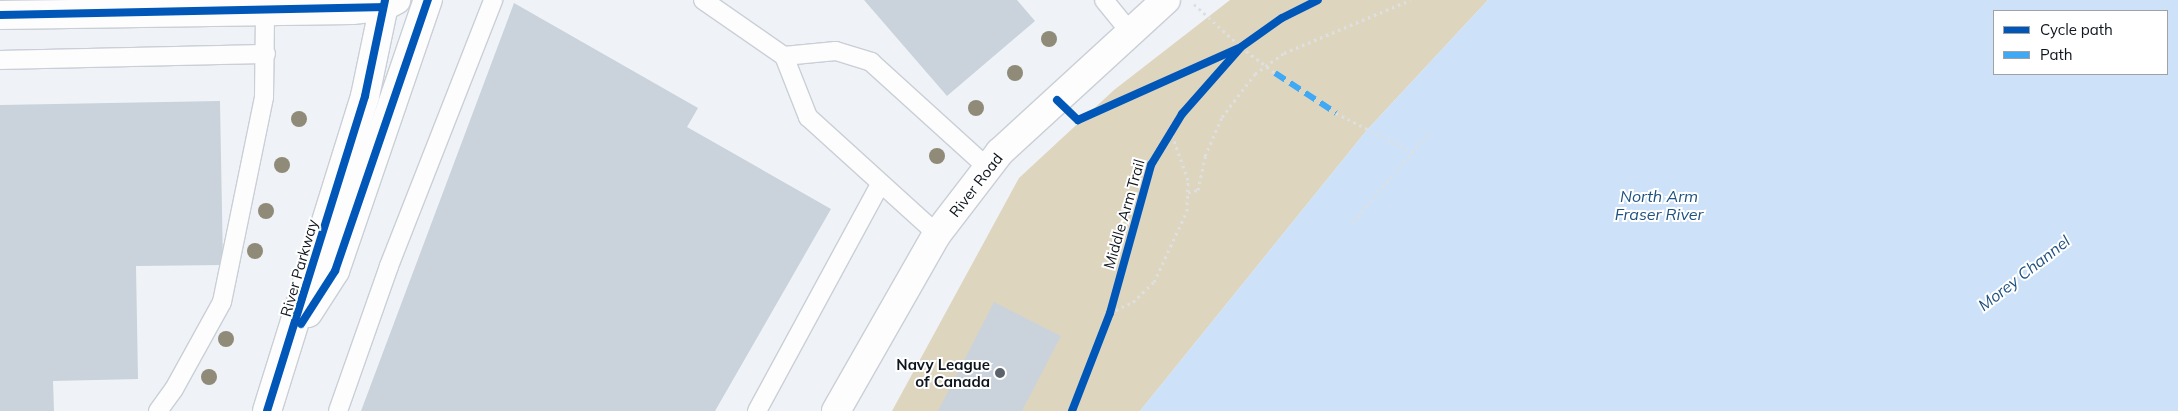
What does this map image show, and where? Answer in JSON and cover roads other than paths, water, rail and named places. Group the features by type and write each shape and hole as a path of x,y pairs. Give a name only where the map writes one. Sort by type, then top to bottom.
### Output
{"street":[{"name":"River Parkway","path":"293,337 335,271 428,0"},
{"name":"River Road","path":"836,411 938,234 1000,152 1166,0"},
{"name":"River Parkway","path":"293,337 365,96 388,2"},
{"path":"0,15 169,6 265,12 388,2"},
{"path":"267,411 293,337"}],"lane":[{"path":"338,411 389,266 493,0"},
{"path":"702,0 784,56 808,117 880,184 938,234"},
{"path":"1104,0 1130,32"},
{"path":"158,411 174,390 222,302 264,97 265,12"},
{"path":"784,56 836,51 871,62 988,168"},
{"path":"0,60 266,54"},
{"path":"757,411 880,184"}],"water":[{"name":"North Arm Fraser River","path":"1488,0 2178,0 2178,411 1140,411 1367,130"}],"place":[{"name":"Navy League of Canada","path":"1000,373"}],"water label":[{"name":"Morey Channel","path":"2024,273"}]}
